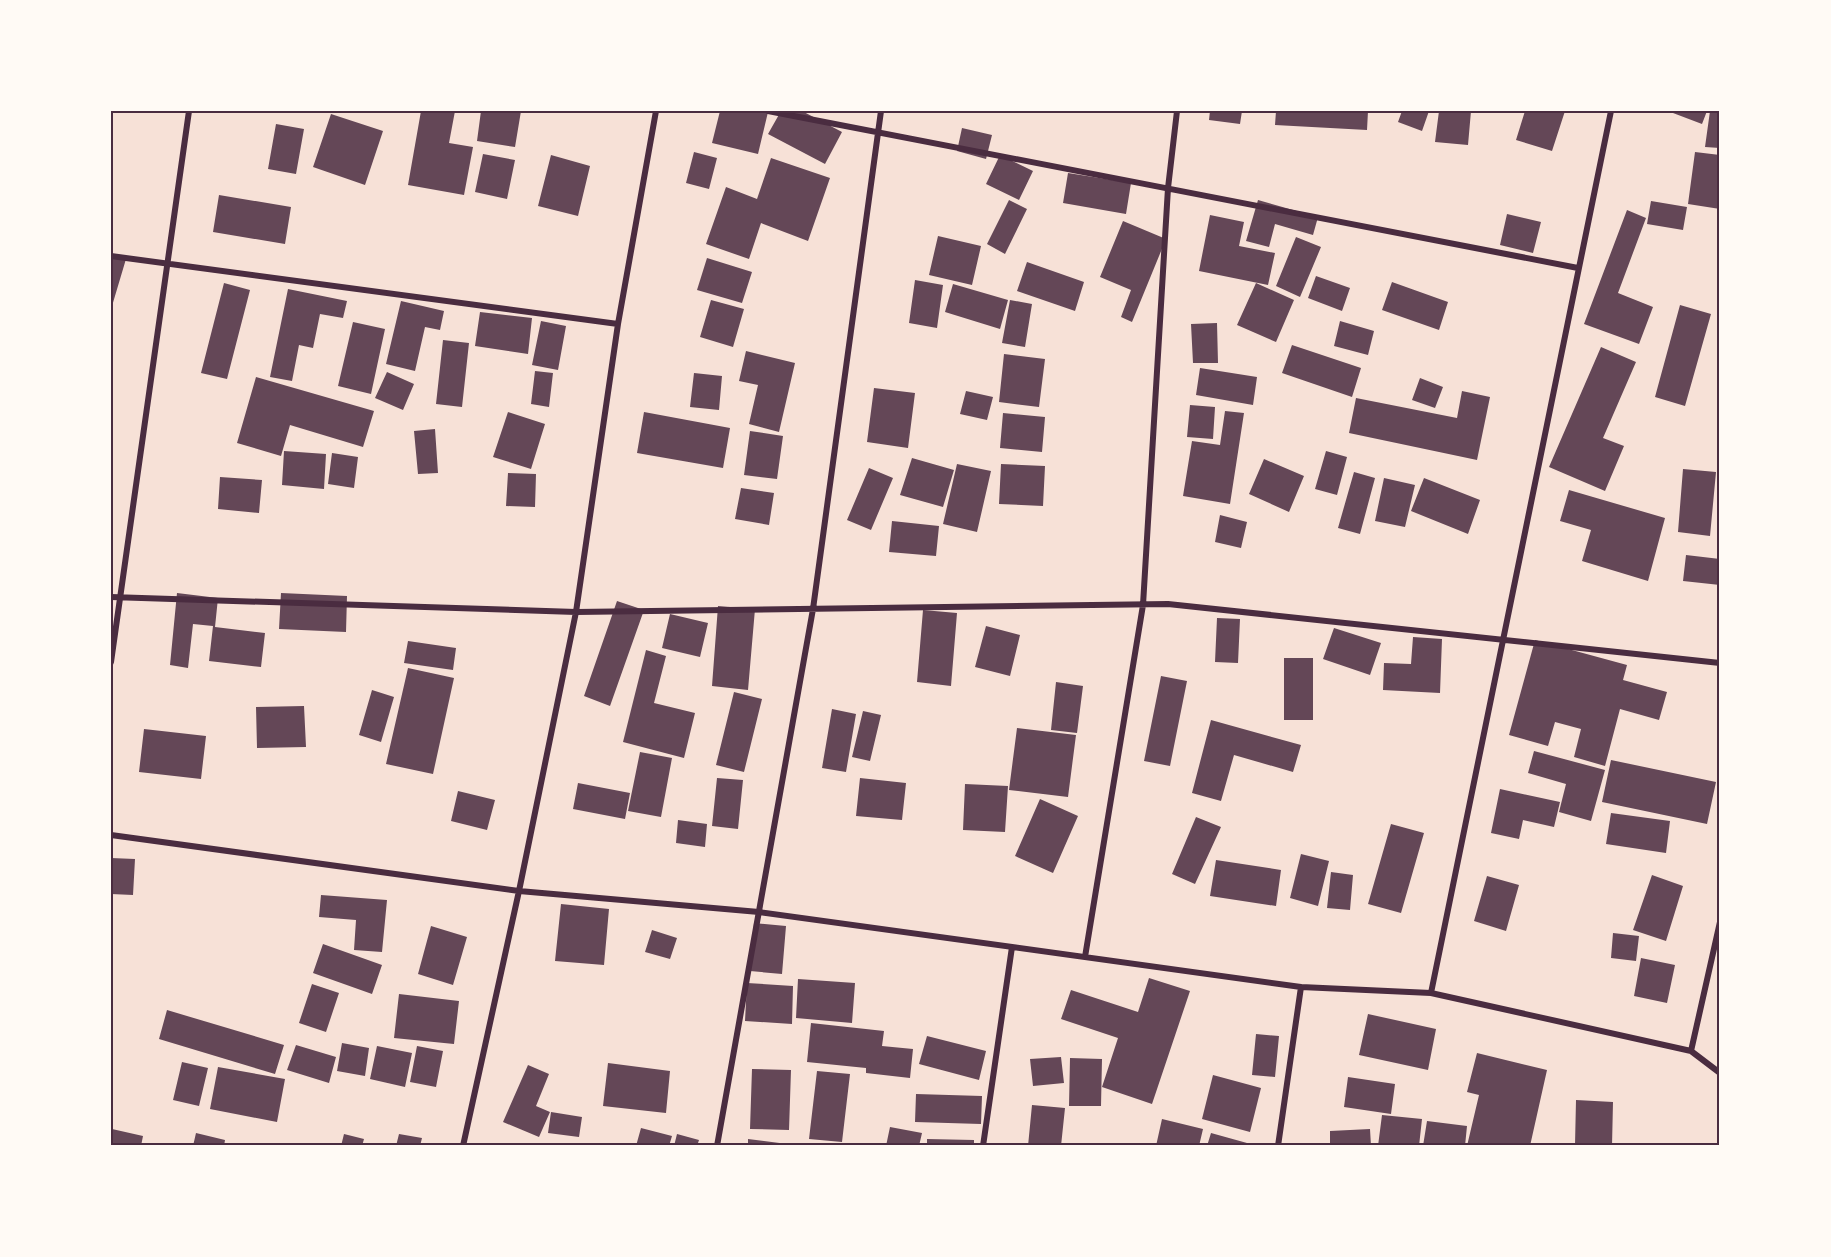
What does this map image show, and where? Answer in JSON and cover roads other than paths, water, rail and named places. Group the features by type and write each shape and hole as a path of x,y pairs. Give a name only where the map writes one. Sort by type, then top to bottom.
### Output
{"street":[{"path":"111,662 189,111"},
{"path":"463,1146 519,891 576,612 618,324 656,111"},
{"path":"768,111 1578,268"},
{"path":"717,1146 813,609 881,111"},
{"path":"1084,957 1143,605 1168,188 1177,111"},
{"path":"1431,993 1501,640 1611,111"},
{"path":"111,256 618,324"},
{"path":"111,597 576,612 1168,604 1720,663"},
{"path":"111,834 519,891 759,912 1301,987 1431,993 1691,1051 1720,1073"},
{"path":"1691,1051 1720,922"},
{"path":"983,1146 1012,947"},
{"path":"1278,1146 1301,987"}]}
